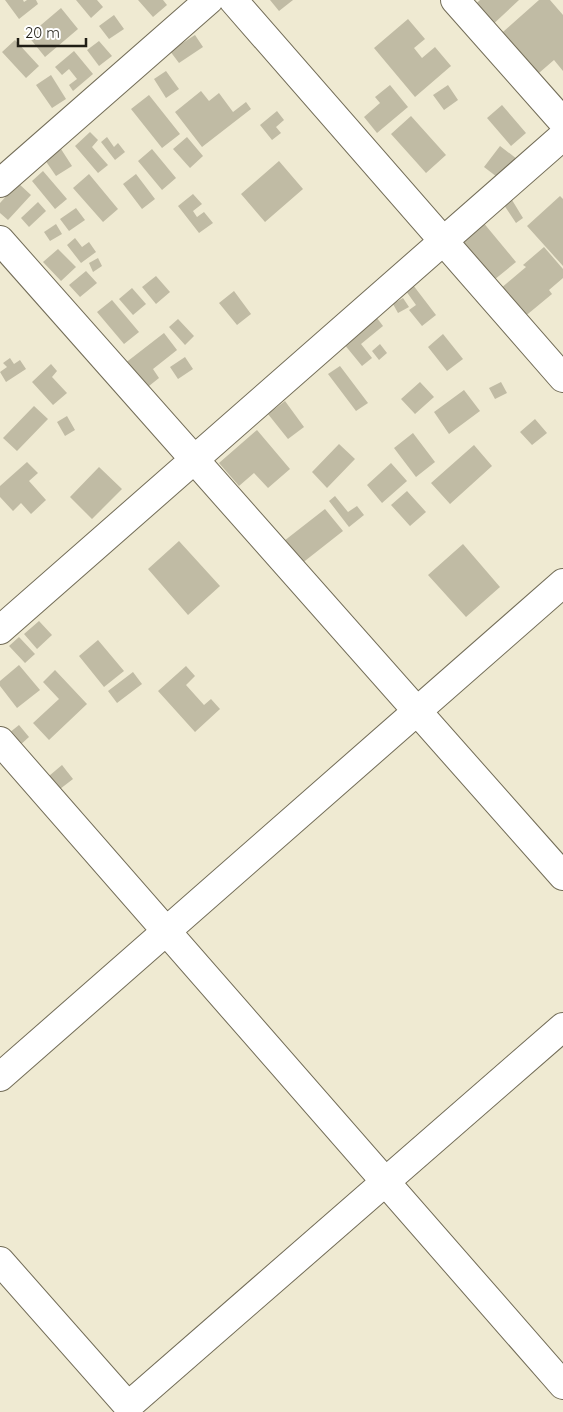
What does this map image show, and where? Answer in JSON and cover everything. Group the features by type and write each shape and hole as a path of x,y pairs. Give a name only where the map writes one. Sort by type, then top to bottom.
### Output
{"street":[{"path":"0,183 209,0"},
{"path":"233,0 563,378"},
{"path":"455,0 563,122"},
{"path":"0,630 563,136"},
{"path":"0,240 563,876"},
{"path":"0,1077 563,583"},
{"path":"0,741 563,1385"},
{"path":"0,1261 128,1406 563,1027"}],"building":[{"path":"5,0 23,0 24,2 36,0 38,4 19,19"},
{"path":"76,0 97,0 103,7 91,18"},
{"path":"138,0 163,0 167,5 153,17"},
{"path":"270,0 293,0 279,11"},
{"path":"480,0 519,0 489,28 471,8"},
{"path":"539,0 550,0 563,15 563,71 554,60 532,79 496,38"},
{"path":"61,8 78,29 45,57 28,36"},
{"path":"114,15 124,29 109,39 99,26"},
{"path":"408,19 425,39 414,48 422,58 435,47 451,66 415,97 374,48"},
{"path":"195,35 203,47 179,63 170,51"},
{"path":"15,40 39,66 26,78 2,52"},
{"path":"99,41 112,56 99,66 87,50"},
{"path":"74,51 93,74 73,91 69,85 77,79 69,69 62,75 55,67"},
{"path":"166,71 179,89 166,98 154,79"},
{"path":"51,75 66,99 52,108 36,85"},
{"path":"390,85 408,107 377,133 364,117 380,103 375,97"},
{"path":"448,85 458,100 444,110 433,95"},
{"path":"201,91 209,101 219,93 233,112 246,102 251,109 202,147 175,112"},
{"path":"149,95 180,134 162,148 131,109"},
{"path":"502,105 526,133 511,146 487,118"},
{"path":"277,111 284,120 276,127 281,133 272,140 260,125"},
{"path":"411,116 446,155 426,173 391,134"},
{"path":"90,132 98,140 92,147 108,165 98,173 75,146"},
{"path":"107,137 114,147 118,143 125,152 115,160 101,142"},
{"path":"187,137 203,156 190,168 173,149"},
{"path":"500,146 517,159 501,180 484,167"},
{"path":"61,149 72,166 56,176 45,160"},
{"path":"152,149 176,178 162,190 138,161"},
{"path":"279,161 303,189 265,222 241,194"},
{"path":"43,171 67,199 55,209 32,181"},
{"path":"89,174 118,209 103,222 73,188"},
{"path":"136,174 155,199 142,209 123,184"},
{"path":"18,183 31,195 8,220 0,213 0,203"},
{"path":"193,194 202,204 193,211 197,217 204,212 213,223 199,233 178,206"},
{"path":"560,196 563,199 563,266 527,226"},
{"path":"512,200 523,218 516,223 504,205"},
{"path":"38,202 46,211 29,227 21,218"},
{"path":"76,208 85,220 69,231 60,219"},
{"path":"482,221 516,262 489,284 456,244"},
{"path":"56,224 62,234 50,241 44,232"},
{"path":"75,238 82,247 89,242 96,252 81,263 67,245"},
{"path":"544,247 563,269 563,278 549,290 552,294 517,323 493,295 526,267 523,265"},
{"path":"58,249 76,267 61,281 43,262"},
{"path":"98,258 102,266 93,272 89,263"},
{"path":"86,271 97,283 80,297 69,285"},
{"path":"156,276 170,292 156,304 142,287"},
{"path":"413,285 436,315 422,326 409,310 416,305 406,291"},
{"path":"132,288 146,304 133,315 119,299"},
{"path":"234,291 251,314 237,325 219,303"},
{"path":"403,298 409,307 398,313 393,304"},
{"path":"112,300 139,332 124,344 97,312"},
{"path":"377,318 383,326 361,344 372,358 362,366 344,344"},
{"path":"178,319 194,336 185,345 169,327"},
{"path":"164,333 177,350 153,369 159,378 144,390 124,364"},
{"path":"443,334 463,359 447,371 428,347"},
{"path":"380,344 387,353 379,360 372,351"},
{"path":"185,357 193,369 178,379 170,367"},
{"path":"10,358 14,364 20,360 26,369 6,382 0,372 7,367 3,363"},
{"path":"51,364 57,371 52,377 67,393 53,405 32,382"},
{"path":"340,366 368,403 356,411 328,374"},
{"path":"420,382 434,397 415,414 401,399"},
{"path":"501,382 507,393 495,399 489,388"},
{"path":"464,390 480,411 449,434 434,412"},
{"path":"285,401 304,427 288,439 268,414"},
{"path":"34,406 48,419 17,451 3,438"},
{"path":"67,416 75,430 65,436 57,422"},
{"path":"535,419 547,433 532,445 520,432"},
{"path":"257,430 290,469 268,488 254,473 239,486 219,463"},
{"path":"413,433 435,462 416,477 394,448"},
{"path":"339,444 355,459 327,488 312,472"},
{"path":"474,445 492,466 450,504 431,483"},
{"path":"27,462 38,473 29,481 46,500 31,514 21,503 13,511 0,497 0,486"},
{"path":"391,463 407,481 382,503 367,485"},
{"path":"99,467 122,489 92,519 70,497"},
{"path":"407,491 426,512 410,526 391,505"},
{"path":"335,496 348,512 357,506 364,515 349,527 329,501"},
{"path":"325,509 343,531 301,564 284,541"},
{"path":"179,541 220,586 188,615 148,569"},
{"path":"463,544 500,587 466,617 428,575"},
{"path":"39,621 52,635 37,649 24,634"},
{"path":"19,637 35,654 25,663 9,646"},
{"path":"98,640 124,671 104,687 79,656"},
{"path":"19,665 40,690 17,708 0,686 0,681"},
{"path":"186,666 195,676 186,685 204,705 211,699 220,709 195,732 158,691"},
{"path":"55,670 87,704 49,740 33,723 59,699 43,682"},
{"path":"133,672 142,684 117,703 108,691"},
{"path":"19,725 29,737 19,746 9,733"},
{"path":"62,765 73,779 60,789 49,776"}]}
